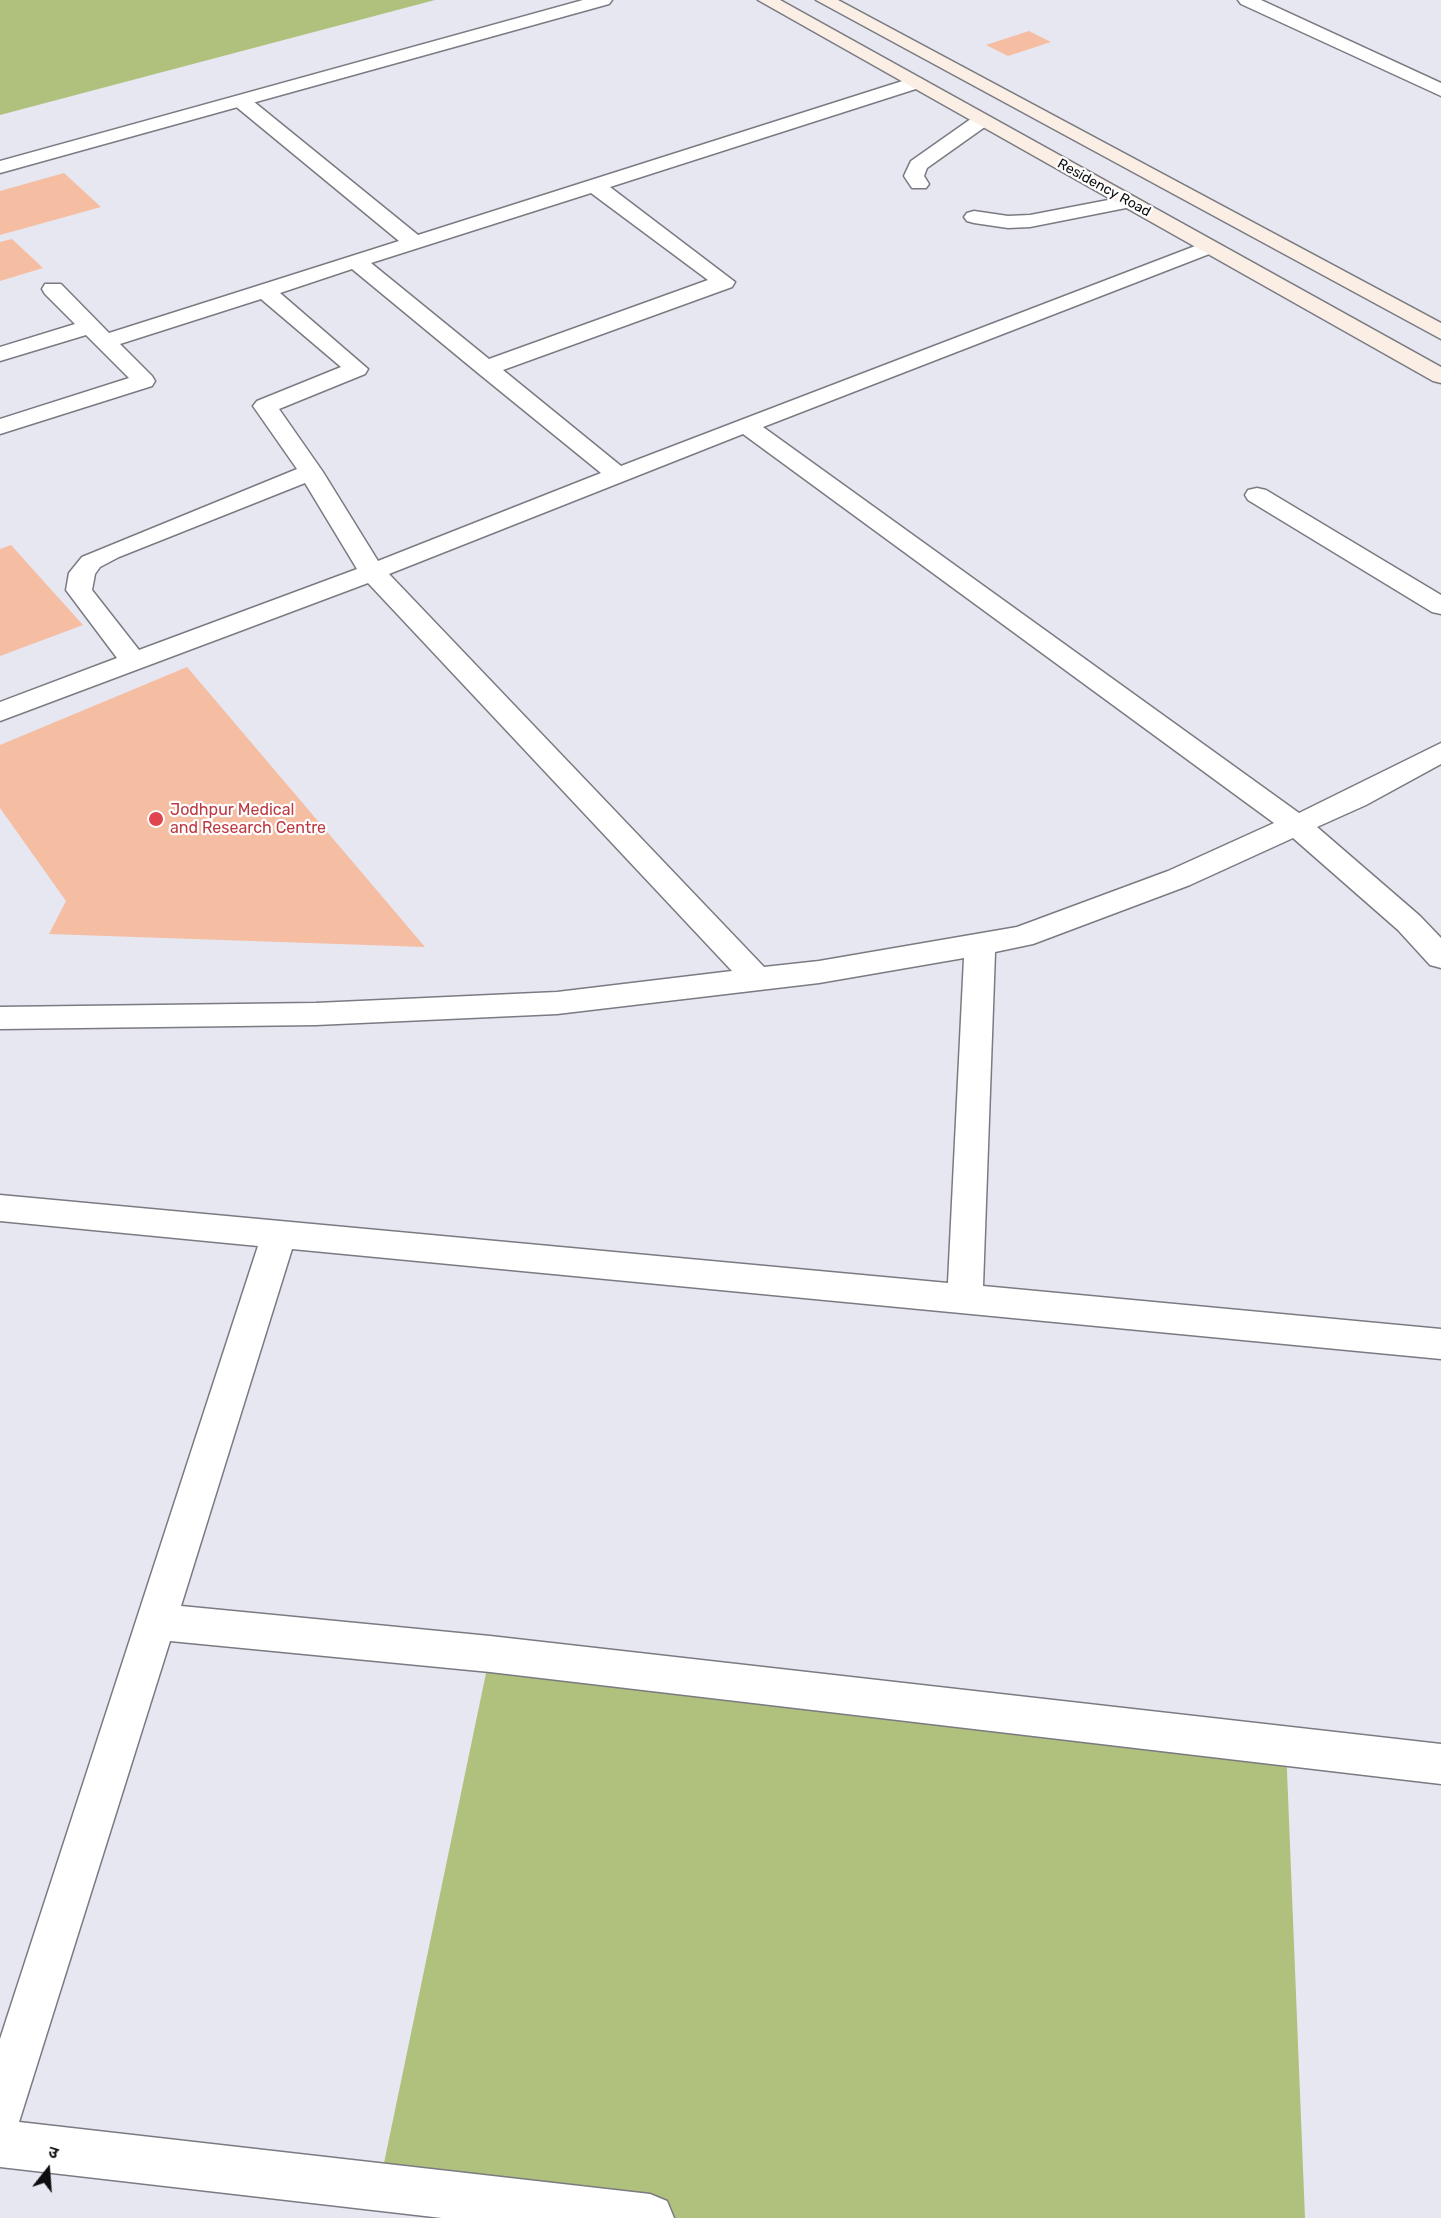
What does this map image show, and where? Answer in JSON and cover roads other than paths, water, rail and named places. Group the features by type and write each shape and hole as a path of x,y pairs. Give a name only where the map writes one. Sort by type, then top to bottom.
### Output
{"main road":[{"name":"Residency Road","path":"767,0 1441,376"},
{"name":"Residency Road","path":"825,0 1441,332"}],"street":[{"path":"377,43 536,0"},
{"path":"0,167 603,0"},
{"path":"1248,0 1441,90"},
{"path":"0,354 98,333 264,290 915,83"},
{"path":"241,101 414,242"},
{"path":"919,184 914,176 918,165 982,120"},
{"path":"486,368 724,282 594,185"},
{"path":"974,217 1008,222 1030,221 1129,202"},
{"path":"0,712 372,572 746,425 1210,247"},
{"path":"356,261 618,475"},
{"path":"0,427 144,381 53,289"},
{"path":"264,290 357,369 265,406 311,472 372,572 757,979"},
{"path":"746,425 1296,825 1409,922 1441,957"},
{"path":"135,662 79,590 82,573 91,562 110,552 311,472"},
{"path":"1257,495 1441,606"},
{"path":"0,1018 316,1014 546,1004 819,972 1022,937 1179,878 1356,798 1441,752"},
{"path":"965,1299 980,944"},
{"path":"0,1208 1441,1344"},
{"path":"0,2111 279,1234"},
{"path":"156,1622 490,1654 1441,1764"},
{"path":"0,2143 650,2218"}],"place":[{"name":"Jodhpur Medical and Research Centre","path":"156,819"}]}
